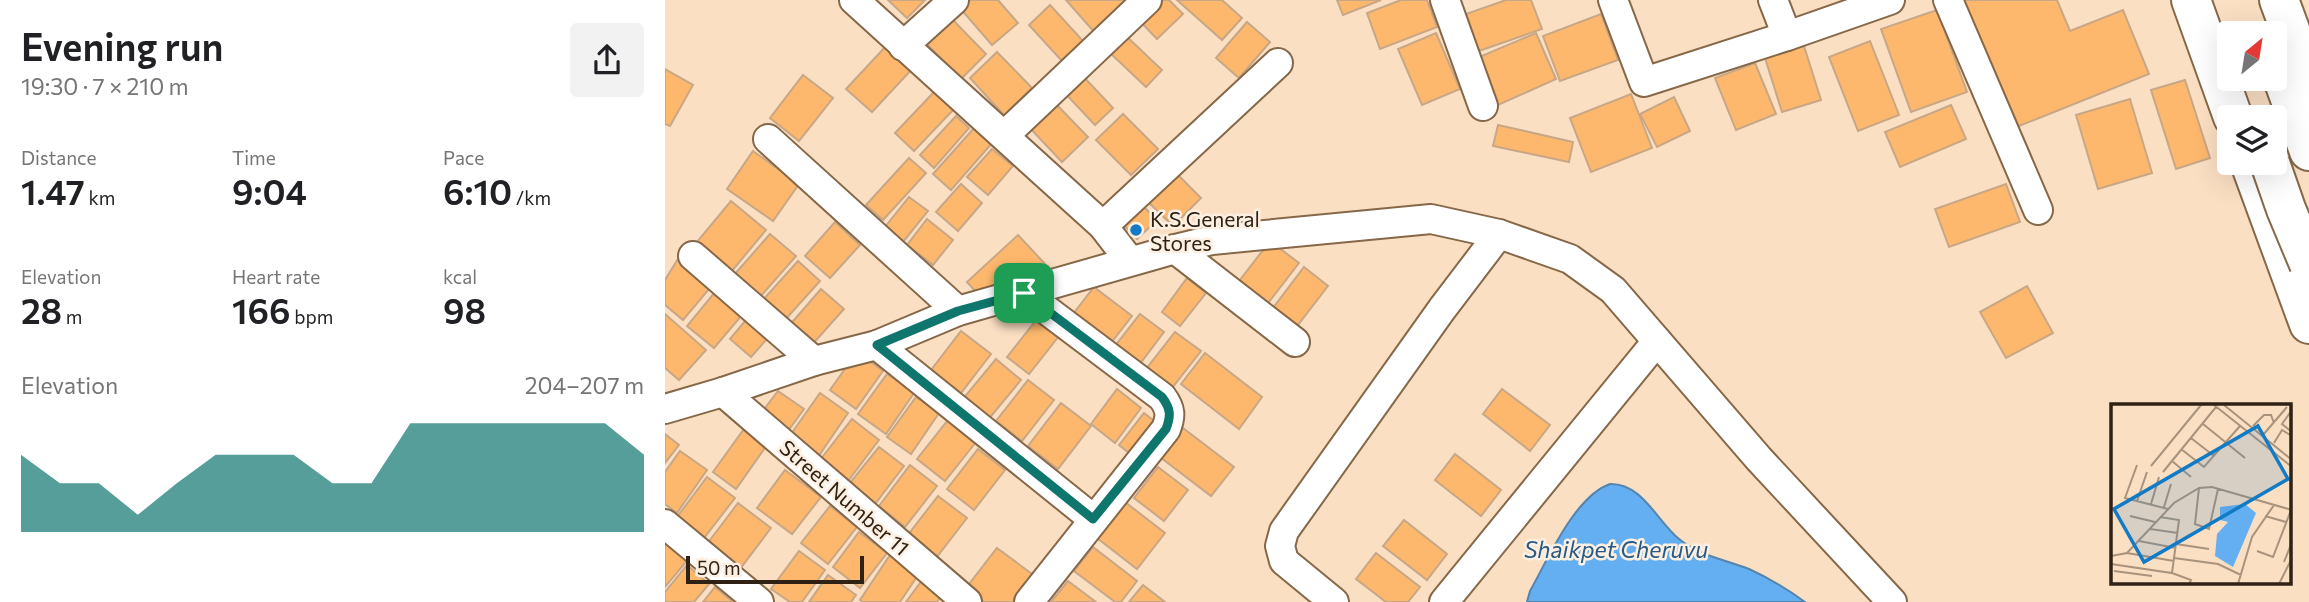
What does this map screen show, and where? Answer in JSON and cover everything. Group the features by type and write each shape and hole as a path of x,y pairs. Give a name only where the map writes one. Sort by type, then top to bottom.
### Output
{"main road":[{"path":"2191,0 2229,105"},
{"path":"2217,0 2224,21"},
{"path":"2254,0 2262,21"},
{"path":"2279,0 2309,81"},
{"path":"2287,90 2309,151"},
{"path":"2257,175 2301,256"},
{"path":"2274,175 2301,256 2309,324"}],"street":[{"path":"854,0 1103,226 1129,261"},
{"path":"903,46 954,0"},
{"path":"1005,135 1147,0"},
{"path":"1445,0 1483,106"},
{"path":"1613,0 1644,82 1890,0"},
{"path":"1773,0 1787,36"},
{"path":"1948,0 2038,210"},
{"path":"1103,226 1278,62"},
{"path":"768,139 958,311"},
{"path":"665,409 814,360 877,345 958,311 1175,249 1212,240 1431,219 1499,234 1570,259 1613,290 1759,458 1892,602"},
{"path":"1334,602 1284,561 1280,546 1284,531 1442,309 1499,234"},
{"path":"1175,249 1295,342"},
{"path":"693,256 814,360"},
{"path":"1024,293 1162,397 1168,405 1170,417 1166,429 1029,602"},
{"path":"1444,602 1657,341"},
{"path":"877,345 1093,519"},
{"name":"Street Number 11","path":"723,392 967,602"},
{"path":"665,524 759,602"}],"water":[{"name":"Shaikpet Cheruvu","path":"1610,484 1621,485 1640,496 1687,545 1704,554 1756,572 1805,602 1527,602 1545,562 1574,515 1585,501"}],"building":[{"path":"888,0 925,0 907,18"},
{"path":"968,0 998,0 1018,23 992,45 959,7"},
{"path":"1066,0 1134,0 1096,34"},
{"path":"1157,0 1169,0 1183,14 1157,39 1138,19"},
{"path":"1177,0 1222,0 1242,18 1222,40"},
{"path":"1337,0 1381,0 1343,15"},
{"path":"1401,0 1427,0 1437,27 1380,49 1367,13"},
{"path":"1506,0 1531,0 1542,29 1479,51 1466,14"},
{"path":"1962,0 2057,0 2070,31 2123,10 2149,74 2014,128"},
{"path":"1050,5 1083,41 1062,61 1029,25"},
{"path":"1937,10 1967,92 1911,112 1881,29"},
{"path":"1601,14 1618,60 1560,81 1543,36"},
{"path":"950,17 986,54 961,79 924,41"},
{"path":"1247,22 1270,42 1239,78 1216,58"},
{"path":"1436,33 1460,89 1422,105 1398,49"},
{"path":"1536,33 1556,79 1498,105 1477,58"},
{"path":"1124,34 1162,70 1146,87 1108,51"},
{"path":"1870,41 1899,115 1858,131 1829,57"},
{"path":"888,44 913,68 872,112 846,89"},
{"path":"1804,46 1821,100 1782,112 1765,58"},
{"path":"997,52 1032,88 1004,115 970,78"},
{"path":"1755,63 1776,114 1736,130 1715,78"},
{"path":"665,69 693,85 670,126 665,124"},
{"path":"1080,73 1113,108 1095,125 1062,90"},
{"path":"803,75 833,98 799,141 770,118"},
{"path":"2185,80 2210,158 2176,169 2151,90"},
{"path":"935,91 954,109 914,151 895,133"},
{"path":"1631,94 1652,148 1591,172 1570,118"},
{"path":"1674,97 1690,131 1657,147 1640,114"},
{"path":"2130,99 2152,173 2098,189 2076,115"},
{"path":"1053,101 1088,137 1062,162 1028,126"},
{"path":"1951,105 1966,139 1900,167 1885,132"},
{"path":"1123,114 1158,149 1131,175 1096,140"},
{"path":"956,116 969,128 934,168 920,155"},
{"path":"1498,125 1573,142 1569,162 1493,146"},
{"path":"975,127 993,142 951,190 933,174"},
{"path":"992,149 1013,166 988,195 967,177"},
{"path":"753,151 799,184 773,221 727,189"},
{"path":"909,158 926,173 883,220 866,205"},
{"path":"1173,170 1201,198 1173,226 1145,199"},
{"path":"961,184 982,203 958,231 936,212"},
{"path":"2006,184 2020,222 1949,247 1935,209"},
{"path":"909,197 928,211 903,242 885,227"},
{"path":"731,201 766,230 731,272 696,243"},
{"path":"1138,201 1157,220 1137,239 1118,219"},
{"path":"927,219 953,240 933,265 907,245"},
{"path":"835,222 860,245 830,278 805,256"},
{"path":"770,234 796,256 760,297 734,275"},
{"path":"1018,235 1047,266 976,292 967,282"},
{"path":"1270,241 1299,263 1265,307 1236,285"},
{"path":"681,254 715,282 683,320 665,305 665,280"},
{"path":"798,261 820,281 784,321 762,301"},
{"path":"1304,267 1328,286 1294,330 1270,312"},
{"path":"1187,278 1206,293 1180,326 1162,312"},
{"path":"720,286 747,309 714,348 687,326"},
{"path":"2027,286 2053,333 2006,358 1980,312"},
{"path":"1094,287 1132,316 1111,343 1073,314"},
{"path":"821,289 844,309 810,347 788,327"},
{"path":"665,314 706,350 679,380 665,368"},
{"path":"751,314 772,333 751,357 730,339"},
{"path":"1140,314 1164,332 1136,369 1111,351"},
{"path":"1037,319 1059,336 1029,374 1007,357"},
{"path":"961,331 991,354 961,393 931,370"},
{"path":"1175,332 1201,351 1172,388 1146,369"},
{"path":"857,352 883,371 856,409 830,390"},
{"path":"1205,353 1262,397 1239,429 1181,384"},
{"path":"996,359 1021,380 987,421 962,400"},
{"path":"887,374 914,393 886,434 858,414"},
{"path":"1028,380 1054,400 1022,441 996,421"},
{"path":"1117,389 1141,408 1115,443 1091,424"},
{"path":"1502,389 1550,425 1530,451 1483,414"},
{"path":"778,391 804,409 788,431 762,412"},
{"path":"820,393 848,413 818,457 789,437"},
{"path":"916,397 939,413 911,454 887,437"},
{"path":"1061,403 1091,426 1058,469 1028,446"},
{"path":"1144,413 1158,424 1133,456 1119,445"},
{"path":"852,419 879,440 848,481 820,460"},
{"path":"948,420 976,442 945,481 917,459"},
{"path":"1183,428 1234,467 1211,496 1160,457"},
{"path":"744,429 767,445 736,489 713,472"},
{"path":"665,434 679,445 665,463"},
{"path":"879,447 904,466 875,504 849,484"},
{"path":"978,449 1005,470 974,510 947,489"},
{"path":"680,451 707,470 677,513 665,504 665,472"},
{"path":"1455,454 1501,490 1481,516 1435,480"},
{"path":"910,465 937,486 905,527 879,506"},
{"path":"1158,467 1188,490 1164,521 1134,498"},
{"path":"785,470 821,497 792,534 757,508"},
{"path":"707,477 735,498 704,538 677,517"},
{"path":"938,496 967,518 936,558 907,536"},
{"path":"1125,502 1165,533 1137,569 1097,538"},
{"path":"738,503 771,528 740,569 707,544"},
{"path":"830,506 857,527 828,564 801,543"},
{"path":"1404,520 1447,554 1427,580 1383,546"},
{"path":"859,532 887,553 860,588 833,567"},
{"path":"665,536 690,557 665,587"},
{"path":"1093,547 1137,581 1121,602 1115,602 1074,571"},
{"path":"997,548 1036,577 1017,602 984,602 966,588"},
{"path":"799,551 825,570 802,602 790,602 771,589"},
{"path":"1376,553 1420,587 1408,602 1386,602 1356,579"},
{"path":"890,555 918,575 900,602 863,602 860,600"},
{"path":"687,565 709,584 694,602 665,602 665,592"},
{"path":"828,575 856,595 851,602 809,602"},
{"path":"923,579 943,594 937,602 906,602"},
{"path":"1068,581 1096,602 1051,602"},
{"path":"1143,585 1165,602 1129,602"},
{"path":"715,587 733,602 703,602"}],"place":[{"name":"K.S.General Stores","path":"1136,230"}],"route":[{"path":"1024,293 1162,397 1168,405 1170,417 1166,429 1093,519 877,345 958,311 1024,293"}]}
